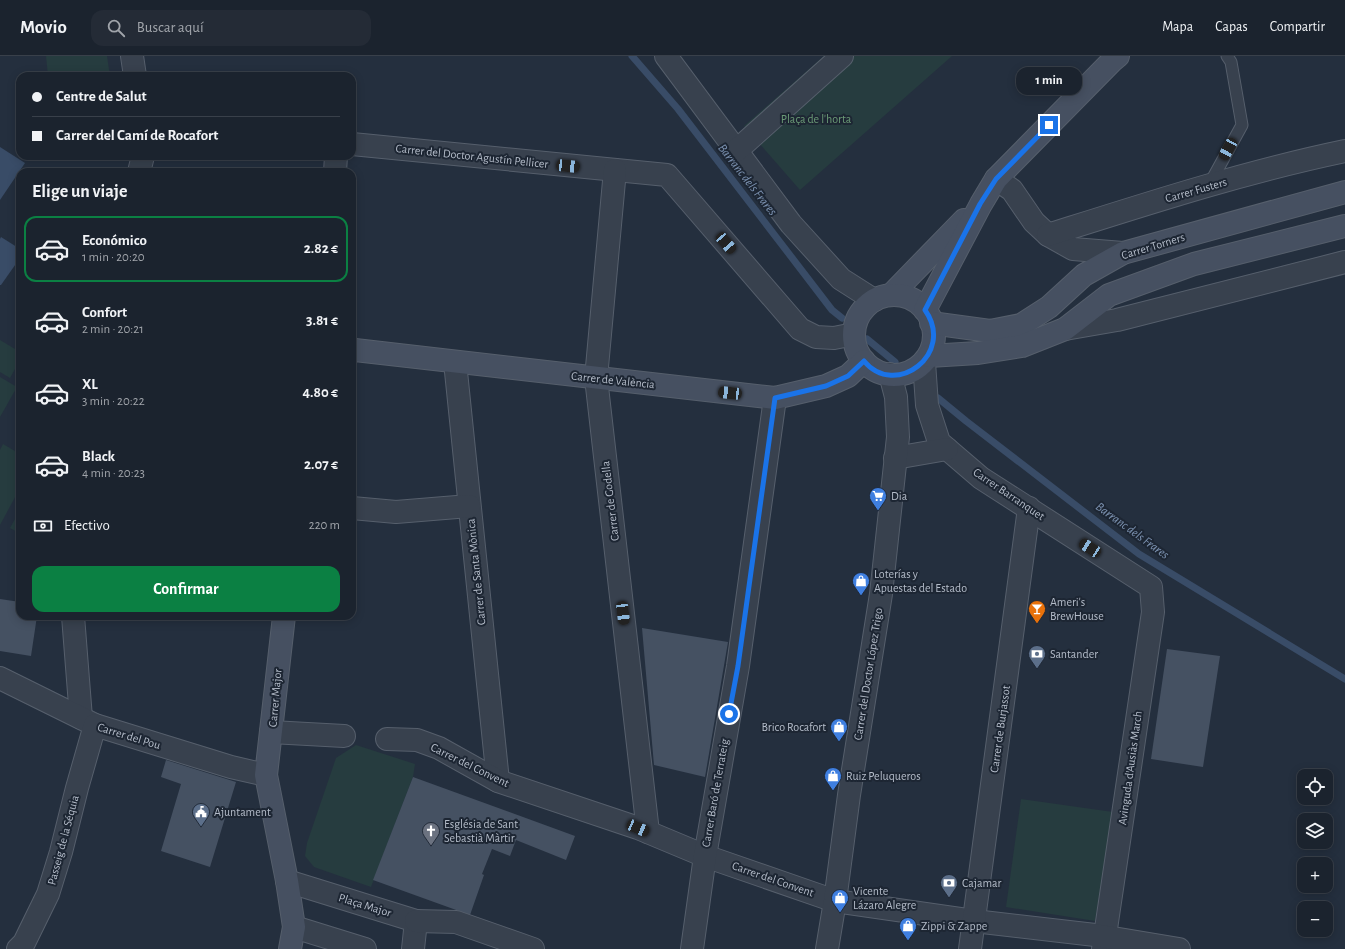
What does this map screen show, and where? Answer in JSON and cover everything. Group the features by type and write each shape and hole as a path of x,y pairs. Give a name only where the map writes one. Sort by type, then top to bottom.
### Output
{"street":[{"path":"132,56 134,72"},
{"path":"666,56 791,224 841,279 882,298 897,295 916,301 928,317 934,337 926,359"},
{"path":"736,151 842,56"},
{"path":"928,317 980,204 996,179 1118,56"},
{"name":"Carrer del Doctor Agustín Pellicer","path":"356,144 667,175 800,329 816,337 834,338 854,334"},
{"name":"Carrer Fusters","path":"1048,234 1208,186 1307,159 1345,151"},
{"name":"Carrer de Godella","path":"615,170 596,378 648,832"},
{"path":"996,179 1012,190 1034,222 1048,234 1073,249 1123,253"},
{"name":"Carrer Torners","path":"928,317 990,331 1021,325 1049,307 1084,275 1123,253 1345,192"},
{"path":"980,204 882,298 864,308 857,319 854,340 857,351 869,367 882,373 895,375 912,370 926,359 1022,346 1065,329 1117,320 1345,262"},
{"path":"1065,329 1110,295 1194,264 1345,226"},
{"name":"Carrer de València","path":"356,350 775,398 826,386 848,376 864,361"},
{"name":"Carrer Barranquet","path":"926,359 927,405 939,442 981,478 1151,587"},
{"name":"Carrer de Santa Mònica","path":"455,362 498,781"},
{"name":"Carrer del Doctor López Trigo","path":"827,949 849,795 881,594 898,437 896,397 890,374"},
{"name":"Carrer Baró de Terrateig","path":"692,949 705,856 738,666 775,398"},
{"path":"895,458 947,448"},
{"path":"356,508 396,512 469,506"},
{"name":"Carrer de Burjassot","path":"970,949 1029,508"},
{"name":"Avinguda d'Ausiàs March","path":"1104,943 1153,612 1151,587"},
{"path":"74,620 88,722"},
{"name":"Carrer Major","path":"284,620 271,732 344,736"},
{"name":"Carrer del Pou","path":"0,678 88,722 231,767 266,775"},
{"name":"Passeig de la Séquia","path":"18,949 24,943 48,894 61,852 77,788 88,722"},
{"path":"271,732 266,775 287,881 294,927 290,949"},
{"name":"Carrer del Convent","path":"387,739 417,740 439,748 498,781 648,832 705,856 835,901 974,921 1104,943 1179,949"},
{"name":"Plaça Major","path":"287,881 416,921 456,922 533,949"},
{"path":"412,949 416,921"},
{"path":"294,927 365,949"}],"lane":[{"path":"1208,186 1242,125 1231,62 1227,56"}],"green space":[{"path":"46,56 107,56 109,72 48,72"},
{"name":"Plaça de l'horta","path":"824,56 952,56 800,190 744,126"},
{"path":"0,340 16,350 16,367 10,378 0,372"},
{"path":"0,377 16,386 16,389 0,417"},
{"path":"3,444 16,452 16,495 0,525 0,450"},
{"path":"16,517 16,531 10,528"},
{"path":"356,745 415,764 413,777 371,887 314,867 305,856 307,843 336,758"},
{"path":"1021,799 1113,812 1095,921 1006,907"}],"water":[{"path":"0,147 16,157 16,160 20,160 25,163 22,168 16,168 16,176 0,200"},
{"path":"1,237 16,246 16,264 1,285 0,285"}],"building":[{"path":"0,599 16,601 16,620 36,620 31,656 0,651"},
{"path":"642,628 728,642 705,777 654,765"},
{"path":"1167,649 1220,656 1203,767 1151,759"},
{"path":"166,760 236,782 210,867 161,851 181,784 161,777"},
{"name":"Església de Sant Sebastià Màrtir","path":"413,777 575,836 566,860 516,840 510,856 492,849 482,874 484,875 470,915 373,880"}],"waterway":[{"name":"Barranc dels Frares","path":"632,56 678,109 832,310 842,318"},
{"name":"Barranc dels Frares","path":"867,339 895,362"},
{"name":"Barranc dels Frares","path":"938,398 1139,554 1345,679"}],"place":[{"name":"Dia","path":"878,511"},
{"name":"Loterías y Apuestas del Estado","path":"861,596"},
{"name":"Ameri's BrewHouse","path":"1037,624"},
{"name":"Santander","path":"1037,669"},
{"name":"Brico Rocafort","path":"839,742"},
{"name":"Ruiz Peluqueros","path":"833,791"},
{"name":"Ajuntament","path":"201,827"},
{"name":"Església de Sant Sebastià Màrtir","path":"431,846"},
{"name":"Cajamar","path":"949,898"},
{"name":"Vicente Lázaro Alegre","path":"840,913"},
{"name":"Zippi & Zappe","path":"908,941"}],"route":[{"path":"729,714 738,666 775,398 826,386 848,376 864,361 869,367 882,373 895,375 912,370 924,362 928,356 934,337 930,317 925,310 980,204 996,179 1049,125"}]}
